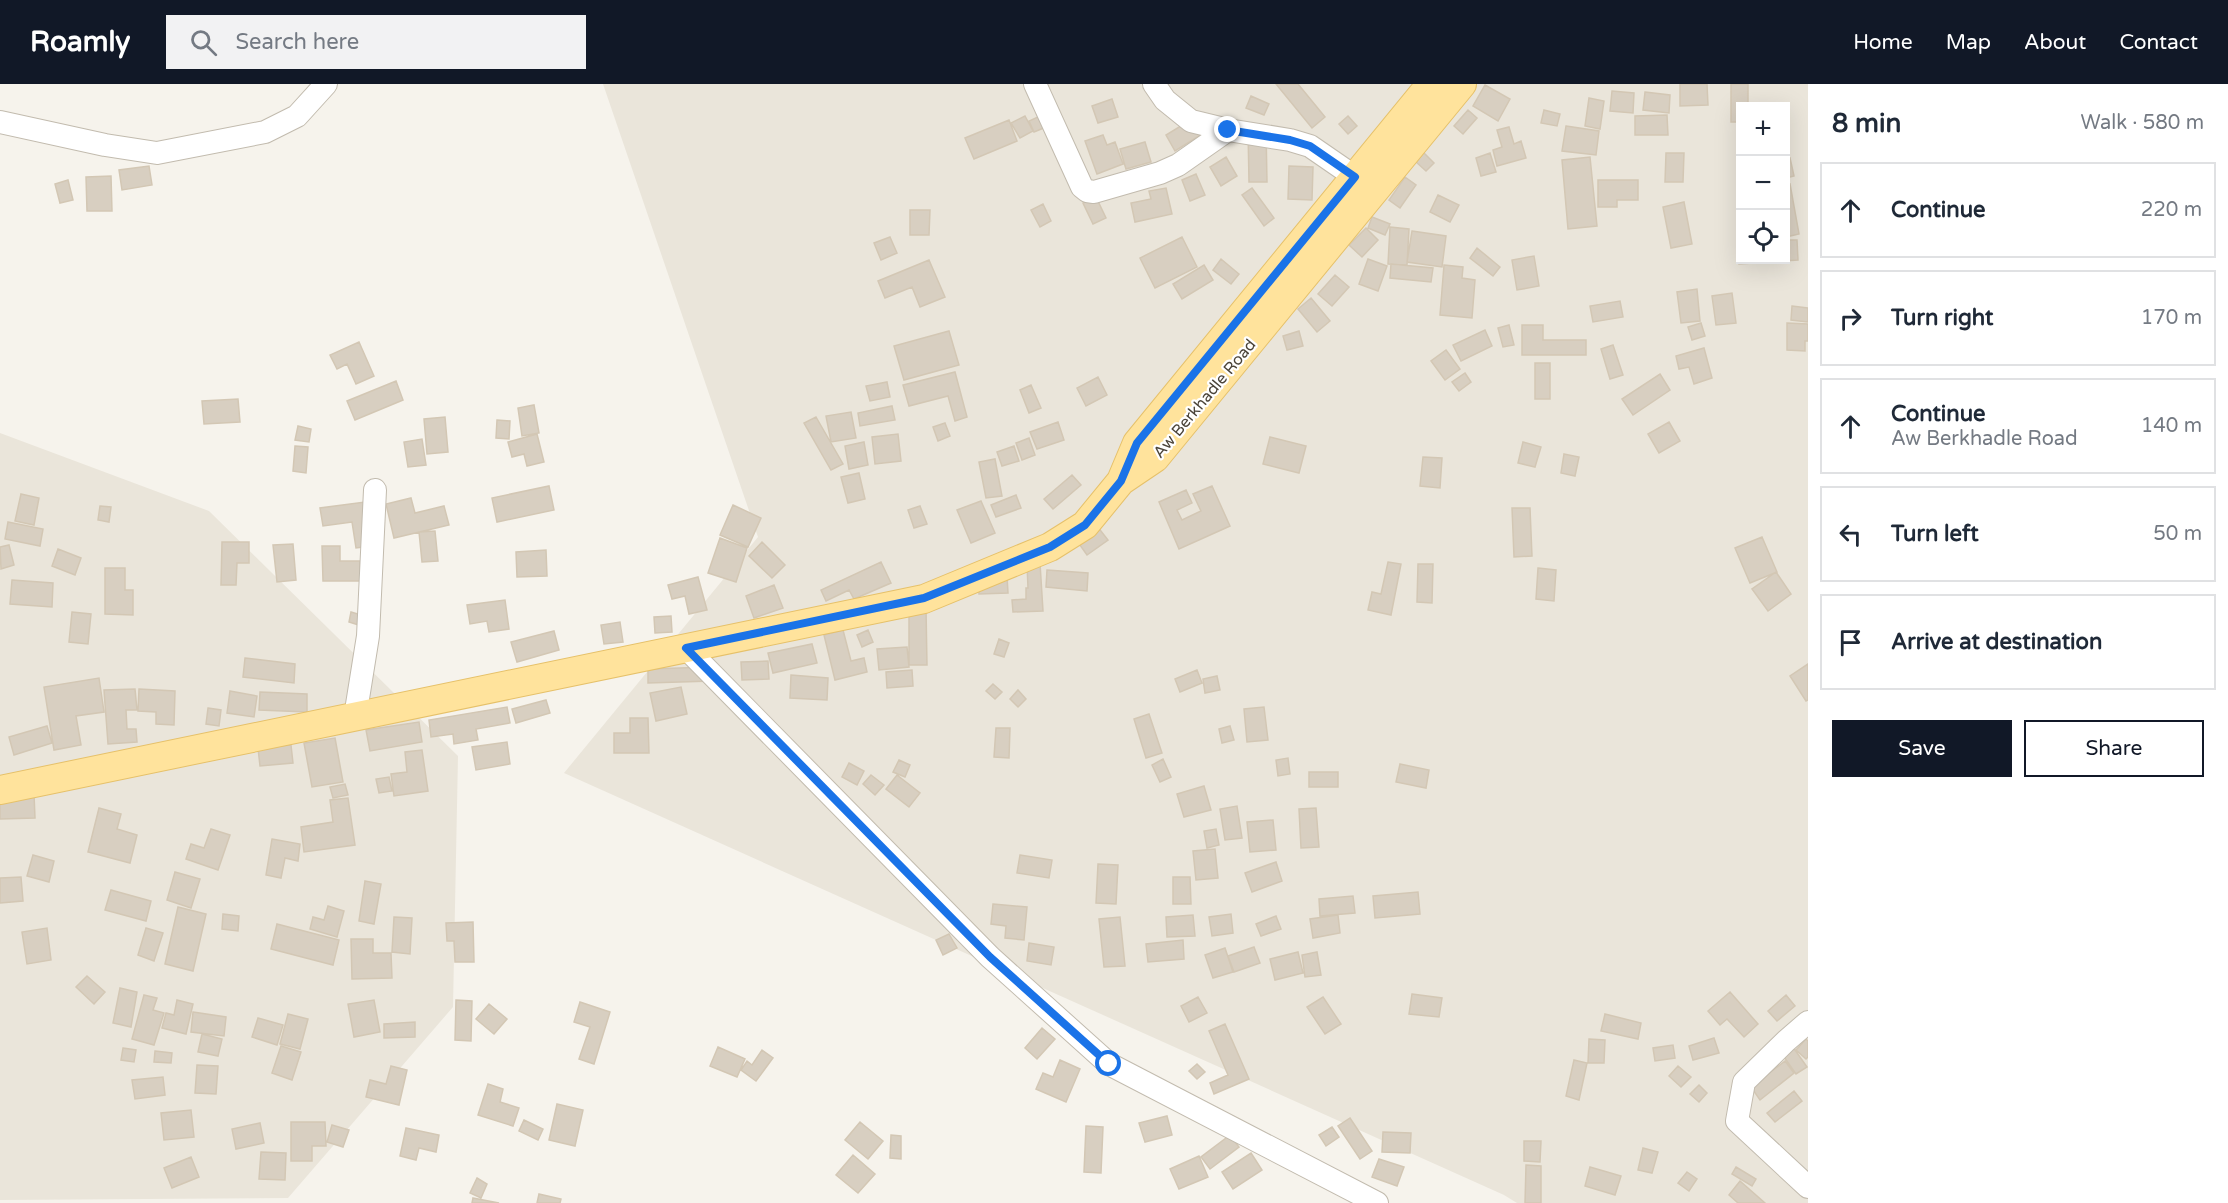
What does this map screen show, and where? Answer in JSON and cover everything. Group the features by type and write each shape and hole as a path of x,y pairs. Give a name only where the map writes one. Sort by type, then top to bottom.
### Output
{"main road":[{"name":"Aw Berkhadle Road","path":"1121,481 1137,443 1431,84"},
{"name":"Aw Berkhadle Road","path":"1121,481 1155,458 1462,84"},
{"path":"0,790 924,598 1050,547 1085,525 1121,481"}],"street":[{"path":"0,122 105,146 157,153 265,132 297,116 326,84"},
{"path":"1035,84 1082,187 1087,191 1094,192 1160,173 1178,165 1228,130"},
{"path":"1154,84 1165,100 1191,121 1310,146 1355,177"},
{"path":"355,717 368,636 375,490"},
{"path":"686,648 990,957 1109,1064 1377,1203"},
{"path":"1808,1022 1744,1082 1737,1121 1808,1187"}],"shaded area":[{"path":"603,84 1808,84 1808,1203 1517,1203 1504,1195 564,773 758,537"},
{"path":"0,433 209,511 458,756 453,1007 288,1198 0,1200"}],"building":[{"path":"1276,84 1298,84 1325,117 1312,128"},
{"path":"1680,84 1707,84 1708,105 1680,106"},
{"path":"1731,84 1748,84 1748,102 1736,102 1736,122 1731,122"},
{"path":"1485,85 1510,99 1498,121 1473,106"},
{"path":"1612,91 1634,93 1633,113 1610,111"},
{"path":"1645,92 1670,95 1669,113 1643,110"},
{"path":"1251,96 1269,104 1264,115 1246,108"},
{"path":"1589,98 1604,101 1600,129 1585,126"},
{"path":"1112,99 1118,117 1098,123 1092,106"},
{"path":"1468,110 1477,118 1463,134 1454,126"},
{"path":"1544,110 1560,114 1557,126 1541,123"},
{"path":"1051,111 1056,123 1034,132 1029,121"},
{"path":"1667,115 1668,135 1635,135 1635,116"},
{"path":"1025,116 1033,131 1020,138 1011,123"},
{"path":"1197,116 1207,131 1175,151 1166,135"},
{"path":"1348,116 1357,126 1348,134 1339,124"},
{"path":"1009,120 1017,141 974,159 965,138"},
{"path":"1566,126 1599,131 1596,155 1562,151"},
{"path":"1509,127 1514,144 1521,141 1526,158 1497,166 1493,150 1502,147 1497,130"},
{"path":"1248,129 1266,129 1267,182 1249,182"},
{"path":"1103,135 1107,145 1115,142 1123,164 1097,174 1085,141"},
{"path":"1145,142 1151,162 1126,169 1120,149"},
{"path":"1423,152 1434,163 1426,171 1415,161"},
{"path":"1490,153 1496,172 1481,176 1476,158"},
{"path":"1666,153 1684,153 1683,182 1665,182"},
{"path":"1226,157 1237,176 1221,186 1210,167"},
{"path":"1590,157 1597,226 1568,229 1562,160"},
{"path":"1790,158 1794,176 1790,177"},
{"path":"149,166 152,185 122,190 119,170"},
{"path":"1289,166 1313,167 1312,200 1288,199"},
{"path":"1196,174 1205,195 1190,201 1182,180"},
{"path":"111,176 112,211 87,211 86,177"},
{"path":"1405,177 1416,185 1400,208 1389,200"},
{"path":"68,180 73,200 60,203 55,184"},
{"path":"1598,180 1638,180 1638,200 1617,200 1617,207 1598,207"},
{"path":"1790,184 1799,234 1790,236"},
{"path":"1166,188 1172,214 1135,222 1131,203 1151,199 1149,191"},
{"path":"1252,188 1274,218 1264,226 1242,195"},
{"path":"1438,195 1459,205 1450,222 1430,212"},
{"path":"1096,197 1106,218 1093,224 1083,203"},
{"path":"1684,202 1692,244 1671,248 1663,207"},
{"path":"1043,204 1051,221 1040,227 1031,210"},
{"path":"910,210 930,210 929,235 910,235"},
{"path":"1372,217 1390,224 1385,235 1368,228"},
{"path":"1390,227 1409,229 1407,265 1388,264"},
{"path":"1366,228 1378,240 1362,257 1349,245"},
{"path":"1412,231 1446,236 1442,267 1407,262"},
{"path":"890,237 897,253 881,260 874,243"},
{"path":"1182,237 1197,267 1155,288 1140,258"},
{"path":"1790,240 1797,240 1798,260 1790,261"},
{"path":"1477,248 1500,267 1493,276 1470,258"},
{"path":"1534,256 1539,286 1517,290 1512,260"},
{"path":"1221,259 1239,274 1231,284 1213,270"},
{"path":"1368,259 1387,266 1378,291 1359,284"},
{"path":"929,260 945,297 920,307 912,287 885,298 878,281"},
{"path":"1391,264 1433,268 1431,282 1390,278"},
{"path":"1204,265 1213,280 1182,299 1173,284"},
{"path":"1444,265 1463,267 1462,278 1475,280 1472,318 1440,315"},
{"path":"1335,275 1349,287 1332,306 1318,294"},
{"path":"1697,289 1700,321 1681,323 1677,292"},
{"path":"1732,293 1736,323 1716,325 1712,296"},
{"path":"1311,298 1330,321 1317,332 1298,309"},
{"path":"1620,301 1623,317 1593,322 1590,306"},
{"path":"1792,306 1808,308 1808,322 1791,320"},
{"path":"1701,323 1705,336 1692,340 1688,327"},
{"path":"1787,323 1808,324 1808,341 1805,341 1805,351 1787,350"},
{"path":"1509,325 1514,345 1503,347 1498,328"},
{"path":"1522,325 1543,325 1543,340 1586,340 1586,355 1522,355"},
{"path":"1485,330 1492,346 1461,361 1453,345"},
{"path":"949,331 959,365 904,380 894,346"},
{"path":"1299,331 1303,346 1287,350 1283,336"},
{"path":"359,342 374,376 356,384 347,364 337,369 330,355"},
{"path":"1613,345 1623,375 1610,379 1601,349"},
{"path":"1704,348 1712,378 1694,384 1689,367 1679,369 1676,356"},
{"path":"1446,350 1460,369 1445,380 1431,361"},
{"path":"1535,363 1550,363 1550,399 1535,399"},
{"path":"955,372 967,417 955,421 948,396 909,406 903,385"},
{"path":"1465,373 1471,382 1459,391 1452,382"},
{"path":"1660,374 1670,390 1633,415 1622,399"},
{"path":"1098,377 1107,395 1086,406 1077,388"},
{"path":"396,381 403,400 355,420 347,401"},
{"path":"887,382 890,397 870,401 866,386"},
{"path":"1031,385 1041,408 1029,413 1020,390"},
{"path":"238,399 240,422 204,424 202,401"},
{"path":"534,405 539,433 522,436 518,408"},
{"path":"892,406 895,420 860,426 858,413"},
{"path":"851,412 856,438 831,442 826,416"},
{"path":"445,417 448,452 427,454 424,419"},
{"path":"816,417 843,464 831,470 804,423"},
{"path":"497,420 510,421 509,439 496,438"},
{"path":"1058,422 1064,440 1037,449 1030,432"},
{"path":"1669,422 1680,441 1659,453 1648,434"},
{"path":"945,423 950,436 938,441 933,427"},
{"path":"298,426 311,429 309,442 295,440"},
{"path":"537,434 544,462 527,466 524,454 512,457 508,442"},
{"path":"898,434 901,461 875,464 872,437"},
{"path":"1270,437 1306,446 1299,473 1263,464"},
{"path":"1029,438 1035,455 1022,460 1016,443"},
{"path":"422,439 426,465 408,467 404,442"},
{"path":"864,442 868,465 849,469 845,446"},
{"path":"1523,442 1541,447 1535,467 1518,463"},
{"path":"295,446 308,447 306,473 293,471"},
{"path":"1014,446 1019,461 1002,466 997,452"},
{"path":"1564,454 1579,457 1575,476 1561,473"},
{"path":"1423,457 1442,458 1440,488 1420,486"},
{"path":"995,459 1002,496 986,498 979,462"},
{"path":"859,473 865,499 848,503 841,477"},
{"path":"1072,475 1081,485 1053,509 1044,499"},
{"path":"549,486 554,510 497,522 492,498"},
{"path":"1212,486 1230,526 1179,549 1159,502 1186,490 1192,503 1177,510 1182,520 1201,511 1193,494"},
{"path":"21,494 39,498 34,525 15,521"},
{"path":"1016,495 1021,508 996,517 991,505"},
{"path":"411,498 415,513 444,506 449,525 394,538 386,504"},
{"path":"981,501 995,533 971,543 957,510"},
{"path":"365,502 371,546 356,548 352,522 323,526 320,508"},
{"path":"733,505 761,518 748,547 720,535"},
{"path":"100,506 111,507 109,522 98,520"},
{"path":"920,506 927,524 914,528 908,510"},
{"path":"1512,508 1530,508 1532,556 1514,557"},
{"path":"8,522 43,529 40,546 5,539"},
{"path":"1097,526 1108,540 1087,555 1077,541"},
{"path":"435,531 438,561 422,562 419,532"},
{"path":"1762,537 1777,572 1750,583 1735,548"},
{"path":"720,538 747,548 736,582 708,573"},
{"path":"222,542 249,542 249,563 237,563 236,585 221,585"},
{"path":"762,542 785,565 772,578 749,556"},
{"path":"293,544 296,580 277,582 273,545"},
{"path":"9,545 14,565 1,569 0,547"},
{"path":"322,546 340,546 340,561 360,561 360,581 323,581"},
{"path":"58,549 81,558 75,575 52,566"},
{"path":"546,550 547,576 517,577 516,552"},
{"path":"881,562 891,583 854,599 849,590 826,601 821,590"},
{"path":"1388,562 1401,564 1391,615 1368,610 1372,592 1381,594"},
{"path":"1040,563 1043,611 1013,612 1012,600 1026,599 1027,564"},
{"path":"1418,564 1433,564 1432,603 1417,602"},
{"path":"105,568 125,568 125,590 133,590 133,615 105,614"},
{"path":"1538,568 1556,570 1554,601 1536,599"},
{"path":"1047,570 1088,573 1087,591 1046,587"},
{"path":"1776,572 1791,594 1768,611 1752,589"},
{"path":"1007,576 1008,593 979,594 978,577"},
{"path":"698,577 707,610 689,614 685,596 672,599 668,585"},
{"path":"12,580 53,583 52,607 10,604"},
{"path":"774,585 783,608 754,618 746,596"},
{"path":"505,600 509,629 489,632 487,621 470,624 467,605"},
{"path":"909,608 926,608 927,665 909,665"},
{"path":"72,612 91,614 88,644 69,642"},
{"path":"351,612 368,617 365,627 349,622"},
{"path":"671,616 672,632 655,633 654,617"},
{"path":"620,622 623,642 604,644 601,625"},
{"path":"843,630 851,661 864,658 867,672 835,680 824,635"},
{"path":"868,630 873,642 862,647 857,635"},
{"path":"554,631 559,650 517,662 511,642"},
{"path":"999,639 1009,643 1004,657 994,654"},
{"path":"812,644 817,663 773,673 768,653"},
{"path":"907,647 909,667 879,670 877,649"},
{"path":"245,658 295,664 294,683 243,677"},
{"path":"768,661 769,679 742,680 741,662"},
{"path":"1808,664 1808,700 1806,701 1790,676"},
{"path":"711,667 712,681 648,683 648,669"},
{"path":"912,670 913,686 887,688 886,672"},
{"path":"1197,670 1202,683 1180,692 1175,679"},
{"path":"791,675 828,678 827,700 790,698"},
{"path":"1217,676 1220,690 1205,693 1203,679"},
{"path":"99,678 104,712 76,716 81,745 54,750 44,687"},
{"path":"993,684 1002,692 995,699 986,691"},
{"path":"681,687 687,714 656,721 650,693"},
{"path":"135,689 137,710 126,710 127,729 136,729 137,742 108,744 104,690"},
{"path":"139,689 175,691 174,725 156,724 156,712 138,711"},
{"path":"1018,690 1026,699 1018,707 1010,699"},
{"path":"230,691 257,696 254,717 227,713"},
{"path":"260,692 307,694 307,712 259,710"},
{"path":"546,700 550,713 516,723 512,709"},
{"path":"507,707 510,723 476,729 478,740 454,744 453,734 431,737 429,720"},
{"path":"1264,707 1268,740 1247,742 1244,709"},
{"path":"208,708 221,710 219,726 206,724"},
{"path":"1149,714 1162,753 1146,758 1134,719"},
{"path":"630,718 648,718 649,753 614,753 614,733 630,733"},
{"path":"419,722 422,742 370,751 366,730"},
{"path":"47,726 52,743 14,755 9,737"},
{"path":"1230,726 1234,740 1222,743 1219,729"},
{"path":"996,728 1010,728 1009,758 994,757"},
{"path":"335,738 343,782 312,787 304,743"},
{"path":"507,742 510,764 476,770 472,747"},
{"path":"291,745 293,763 260,766 258,748"},
{"path":"422,750 428,791 394,796 391,774 407,772 405,752"},
{"path":"1288,758 1290,774 1278,776 1276,760"},
{"path":"1163,759 1171,777 1160,782 1152,765"},
{"path":"899,760 910,765 905,777 893,772"},
{"path":"849,763 864,771 857,785 842,777"},
{"path":"1400,764 1429,770 1426,788 1396,782"},
{"path":"1309,772 1338,772 1338,787 1309,787"},
{"path":"871,775 884,785 875,795 863,784"},
{"path":"897,775 920,793 909,807 886,789"},
{"path":"389,777 392,791 379,793 376,779"},
{"path":"345,784 348,795 333,798 330,787"},
{"path":"1204,786 1211,810 1184,817 1177,794"},
{"path":"34,794 35,818 0,819 0,796"},
{"path":"348,798 355,845 304,852 301,827 333,822 330,800"},
{"path":"1237,806 1242,838 1225,840 1220,809"},
{"path":"99,808 121,814 117,829 137,835 130,863 88,852"},
{"path":"1316,808 1319,847 1301,848 1299,809"},
{"path":"1273,820 1276,850 1250,852 1247,822"},
{"path":"211,829 230,835 218,870 186,859 191,844 204,848"},
{"path":"1216,829 1219,845 1207,848 1204,831"},
{"path":"272,839 300,844 298,861 285,858 281,878 266,875"},
{"path":"1215,849 1218,878 1196,880 1193,851"},
{"path":"33,855 54,861 49,882 27,876"},
{"path":"1020,855 1052,860 1049,878 1017,873"},
{"path":"1276,862 1282,881 1252,892 1245,873"},
{"path":"1098,864 1118,865 1116,904 1096,903"},
{"path":"175,872 200,879 191,908 167,900"},
{"path":"21,877 23,901 0,903 0,878"},
{"path":"1173,877 1190,877 1191,904 1173,904"},
{"path":"365,881 381,884 374,924 359,921"},
{"path":"111,890 151,901 146,921 105,910"},
{"path":"1418,892 1420,914 1375,918 1373,896"},
{"path":"1353,896 1355,913 1320,916 1319,899"},
{"path":"993,904 1027,907 1024,940 1005,938 1006,926 991,924"},
{"path":"328,906 344,911 337,937 310,929 313,917 324,920"},
{"path":"178,907 206,914 193,971 165,964"},
{"path":"223,914 239,916 238,931 222,929"},
{"path":"1231,914 1233,933 1212,936 1209,917"},
{"path":"1193,915 1195,936 1167,937 1166,917"},
{"path":"1338,915 1340,933 1313,938 1310,919"},
{"path":"1276,916 1281,929 1261,936 1256,924"},
{"path":"394,917 412,918 410,954 392,952"},
{"path":"1120,917 1125,966 1104,967 1099,919"},
{"path":"473,922 474,962 455,962 454,941 447,941 446,923"},
{"path":"277,924 339,940 333,965 271,949"},
{"path":"47,928 51,960 27,964 22,932"},
{"path":"146,928 163,933 154,961 138,955"},
{"path":"949,934 957,948 943,955 936,940"},
{"path":"351,939 373,939 373,953 391,953 392,978 352,979"},
{"path":"1183,940 1184,959 1148,962 1146,944"},
{"path":"1029,943 1054,947 1051,965 1027,961"},
{"path":"1254,947 1260,963 1234,972 1228,956"},
{"path":"1225,948 1233,972 1213,978 1205,955"},
{"path":"1298,952 1303,973 1275,980 1270,959"},
{"path":"1317,952 1321,975 1305,977 1302,955"},
{"path":"87,976 105,992 94,1004 76,987"},
{"path":"120,988 137,992 131,1027 113,1023"},
{"path":"1730,992 1758,1024 1744,1037 1727,1019 1720,1025 1708,1011"},
{"path":"1412,994 1442,998 1439,1017 1409,1014"},
{"path":"144,995 157,998 153,1010 164,1013 154,1045 132,1039"},
{"path":"1786,995 1795,1006 1777,1021 1768,1011"},
{"path":"1198,997 1207,1013 1189,1022 1181,1006"},
{"path":"1323,997 1341,1024 1325,1034 1307,1007"},
{"path":"177,1000 193,1004 186,1034 162,1028 166,1013 174,1015"},
{"path":"374,1000 380,1032 354,1037 348,1004"},
{"path":"456,1000 472,1001 471,1041 455,1040"},
{"path":"580,1002 610,1012 594,1064 579,1059 590,1027 574,1022"},
{"path":"489,1004 507,1019 494,1034 476,1019"},
{"path":"193,1012 226,1017 224,1036 191,1032"},
{"path":"288,1014 308,1019 300,1049 280,1044"},
{"path":"1605,1014 1641,1023 1638,1039 1601,1031"},
{"path":"258,1018 283,1025 277,1045 252,1037"},
{"path":"415,1022 415,1037 384,1038 384,1024"},
{"path":"1225,1024 1249,1079 1214,1094 1210,1083 1228,1075 1209,1031"},
{"path":"1042,1028 1055,1039 1037,1059 1025,1048"},
{"path":"202,1034 222,1039 218,1056 198,1052"},
{"path":"1785,1036 1807,1067 1796,1074 1775,1044"},
{"path":"1714,1038 1719,1053 1693,1060 1689,1046"},
{"path":"1589,1039 1605,1040 1604,1063 1588,1063"},
{"path":"1806,1039 1808,1057 1806,1059 1796,1050"},
{"path":"1673,1045 1675,1058 1655,1061 1653,1048"},
{"path":"281,1046 301,1052 292,1080 272,1073"},
{"path":"718,1047 745,1059 737,1077 710,1066"},
{"path":"123,1048 136,1050 134,1062 121,1060"},
{"path":"762,1050 773,1058 756,1081 741,1070 747,1061 752,1065"},
{"path":"155,1051 172,1053 171,1063 154,1062"},
{"path":"1060,1060 1080,1069 1066,1102 1036,1089 1043,1073 1053,1077"},
{"path":"1574,1060 1587,1063 1579,1100 1566,1096"},
{"path":"1785,1061 1794,1073 1760,1100 1751,1087"},
{"path":"1197,1064 1205,1072 1197,1079 1189,1071"},
{"path":"197,1065 218,1066 216,1094 195,1093"},
{"path":"391,1066 407,1070 399,1105 366,1097 370,1080 386,1084"},
{"path":"1678,1066 1691,1077 1681,1087 1669,1076"},
{"path":"163,1077 165,1095 135,1099 132,1080"},
{"path":"488,1084 503,1089 500,1102 519,1108 513,1126 478,1115"},
{"path":"1699,1085 1707,1093 1699,1102 1690,1094"},
{"path":"1794,1091 1802,1101 1775,1122 1767,1113"},
{"path":"557,1104 583,1110 575,1146 549,1140"},
{"path":"191,1110 194,1137 164,1140 161,1113"},
{"path":"1167,1116 1172,1135 1145,1142 1139,1123"},
{"path":"1350,1118 1372,1151 1360,1159 1338,1126"},
{"path":"524,1120 543,1129 538,1140 519,1131"},
{"path":"291,1122 325,1122 326,1146 312,1146 312,1161 291,1161"},
{"path":"860,1122 883,1141 868,1159 845,1140"},
{"path":"260,1123 264,1143 236,1149 232,1129"},
{"path":"332,1125 349,1130 343,1147 327,1142"},
{"path":"1086,1126 1103,1127 1101,1173 1084,1172"},
{"path":"1332,1127 1339,1137 1326,1146 1319,1135"},
{"path":"406,1128 439,1135 436,1152 419,1148 416,1160 400,1156"},
{"path":"1383,1132 1411,1133 1410,1153 1382,1152"},
{"path":"891,1135 901,1136 901,1159 890,1158"},
{"path":"1230,1135 1239,1147 1210,1169 1201,1157"},
{"path":"1524,1141 1541,1141 1540,1162 1524,1161"},
{"path":"1643,1148 1658,1152 1652,1173 1638,1170"},
{"path":"261,1152 286,1153 285,1180 259,1179"},
{"path":"1251,1153 1262,1170 1233,1189 1222,1172"},
{"path":"853,1155 875,1174 858,1193 836,1175"},
{"path":"1199,1156 1208,1177 1179,1189 1170,1169"},
{"path":"191,1157 199,1177 172,1188 164,1168"},
{"path":"1379,1159 1404,1167 1397,1186 1372,1177"},
{"path":"1526,1165 1541,1166 1541,1203 1525,1203"},
{"path":"1590,1167 1621,1176 1615,1195 1585,1186"},
{"path":"1736,1167 1756,1179 1752,1186 1732,1174"},
{"path":"1687,1172 1697,1179 1689,1191 1678,1183"},
{"path":"477,1178 487,1184 481,1198 470,1193"},
{"path":"1740,1181 1765,1203 1738,1203 1729,1195"},
{"path":"539,1194 561,1199 560,1203 537,1203"},
{"path":"473,1198 499,1203 472,1203"}],"route":[{"path":"1109,1064 990,957 686,648 924,598 1050,547 1085,525 1121,481 1137,443 1355,177 1310,146 1290,140 1228,130"}]}
